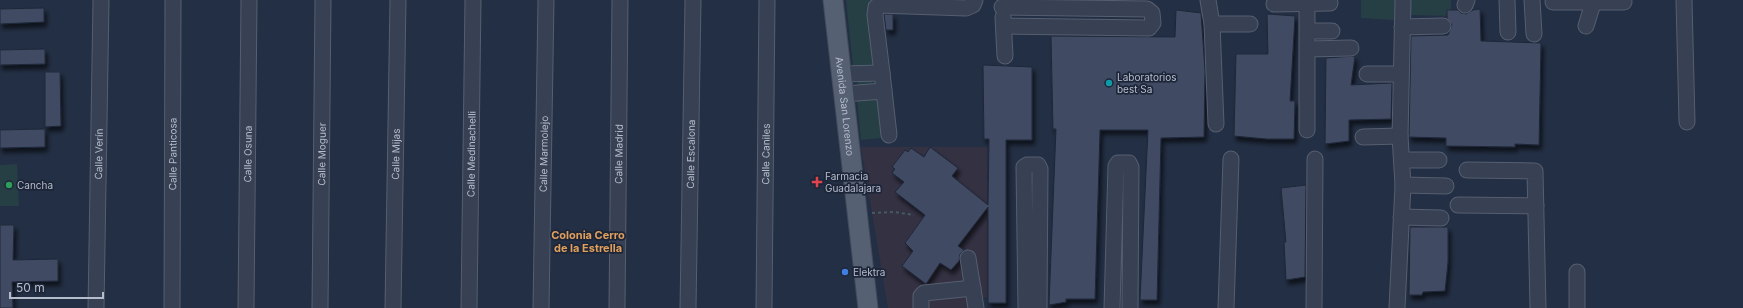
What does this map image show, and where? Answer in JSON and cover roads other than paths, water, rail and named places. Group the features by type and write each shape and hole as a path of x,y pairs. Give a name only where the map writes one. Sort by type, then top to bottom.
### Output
{"main road":[{"name":"Avenida San Lorenzo","path":"833,0 868,308"}],"street":[{"name":"Calle Verín","path":"96,308 101,0"},
{"name":"Calle Panticosa","path":"172,308 173,0"},
{"name":"Calle Osuna","path":"246,308 249,0"},
{"name":"Calle Moguer","path":"320,308 322,0"},
{"name":"Calle Mijas","path":"393,308 398,0"},
{"name":"Calle Medinachelli","path":"469,308 473,0"},
{"name":"Calle Marmolejo","path":"541,308 546,0"},
{"name":"Calle Madrid","path":"617,308 620,0"},
{"name":"Calle Escalona","path":"688,308 693,0"},
{"name":"Calle Caniles","path":"764,308 768,0"},
{"path":"889,134 875,15 876,7 883,5 966,8 973,5 975,0"},
{"path":"1208,0 1212,24 1216,124"},
{"path":"1397,308 1403,185 1400,136 1403,0"},
{"path":"1507,0 1508,32"},
{"path":"1532,0 1534,34"},
{"path":"1684,0 1688,122"},
{"path":"1586,26 1593,1"},
{"path":"1274,4 1307,2 1330,4"},
{"path":"1307,2 1308,130"},
{"path":"1553,2 1624,2"},
{"path":"1004,26 1149,28 1153,22 1152,13 1147,8 1002,3 1006,56"},
{"path":"1212,24 1250,24"},
{"path":"1402,27 1443,26"},
{"path":"1308,31 1332,31"},
{"path":"1308,49 1351,48"},
{"path":"842,74 882,73"},
{"path":"1367,74 1401,74"},
{"path":"844,94 884,91"},
{"path":"1363,137 1400,136"},
{"path":"1226,308 1231,159"},
{"path":"1314,308 1315,159"},
{"path":"1402,160 1439,160"},
{"path":"1112,308 1116,166 1118,163 1129,163 1131,167 1130,308"},
{"path":"1026,308 1024,167 1027,165 1038,165 1040,169 1039,308"},
{"path":"1467,170 1535,171 1538,308"},
{"path":"1403,185 1446,186"},
{"path":"1458,205 1536,206"},
{"path":"1401,217 1441,218"},
{"path":"968,258 973,288 972,307"},
{"path":"1577,272 1577,308"},
{"path":"921,308 921,296 924,293 973,288"}],"place":[{"name":"Laboratorios best Sa","path":"1109,83"},
{"name":"Farmacia Guadalajara","path":"817,182"},
{"name":"Cancha","path":"9,185"},
{"name":"Elektra","path":"845,272"}],"district":[{"name":"Colonia Cerro de la Estrella","path":"588,241"}]}
